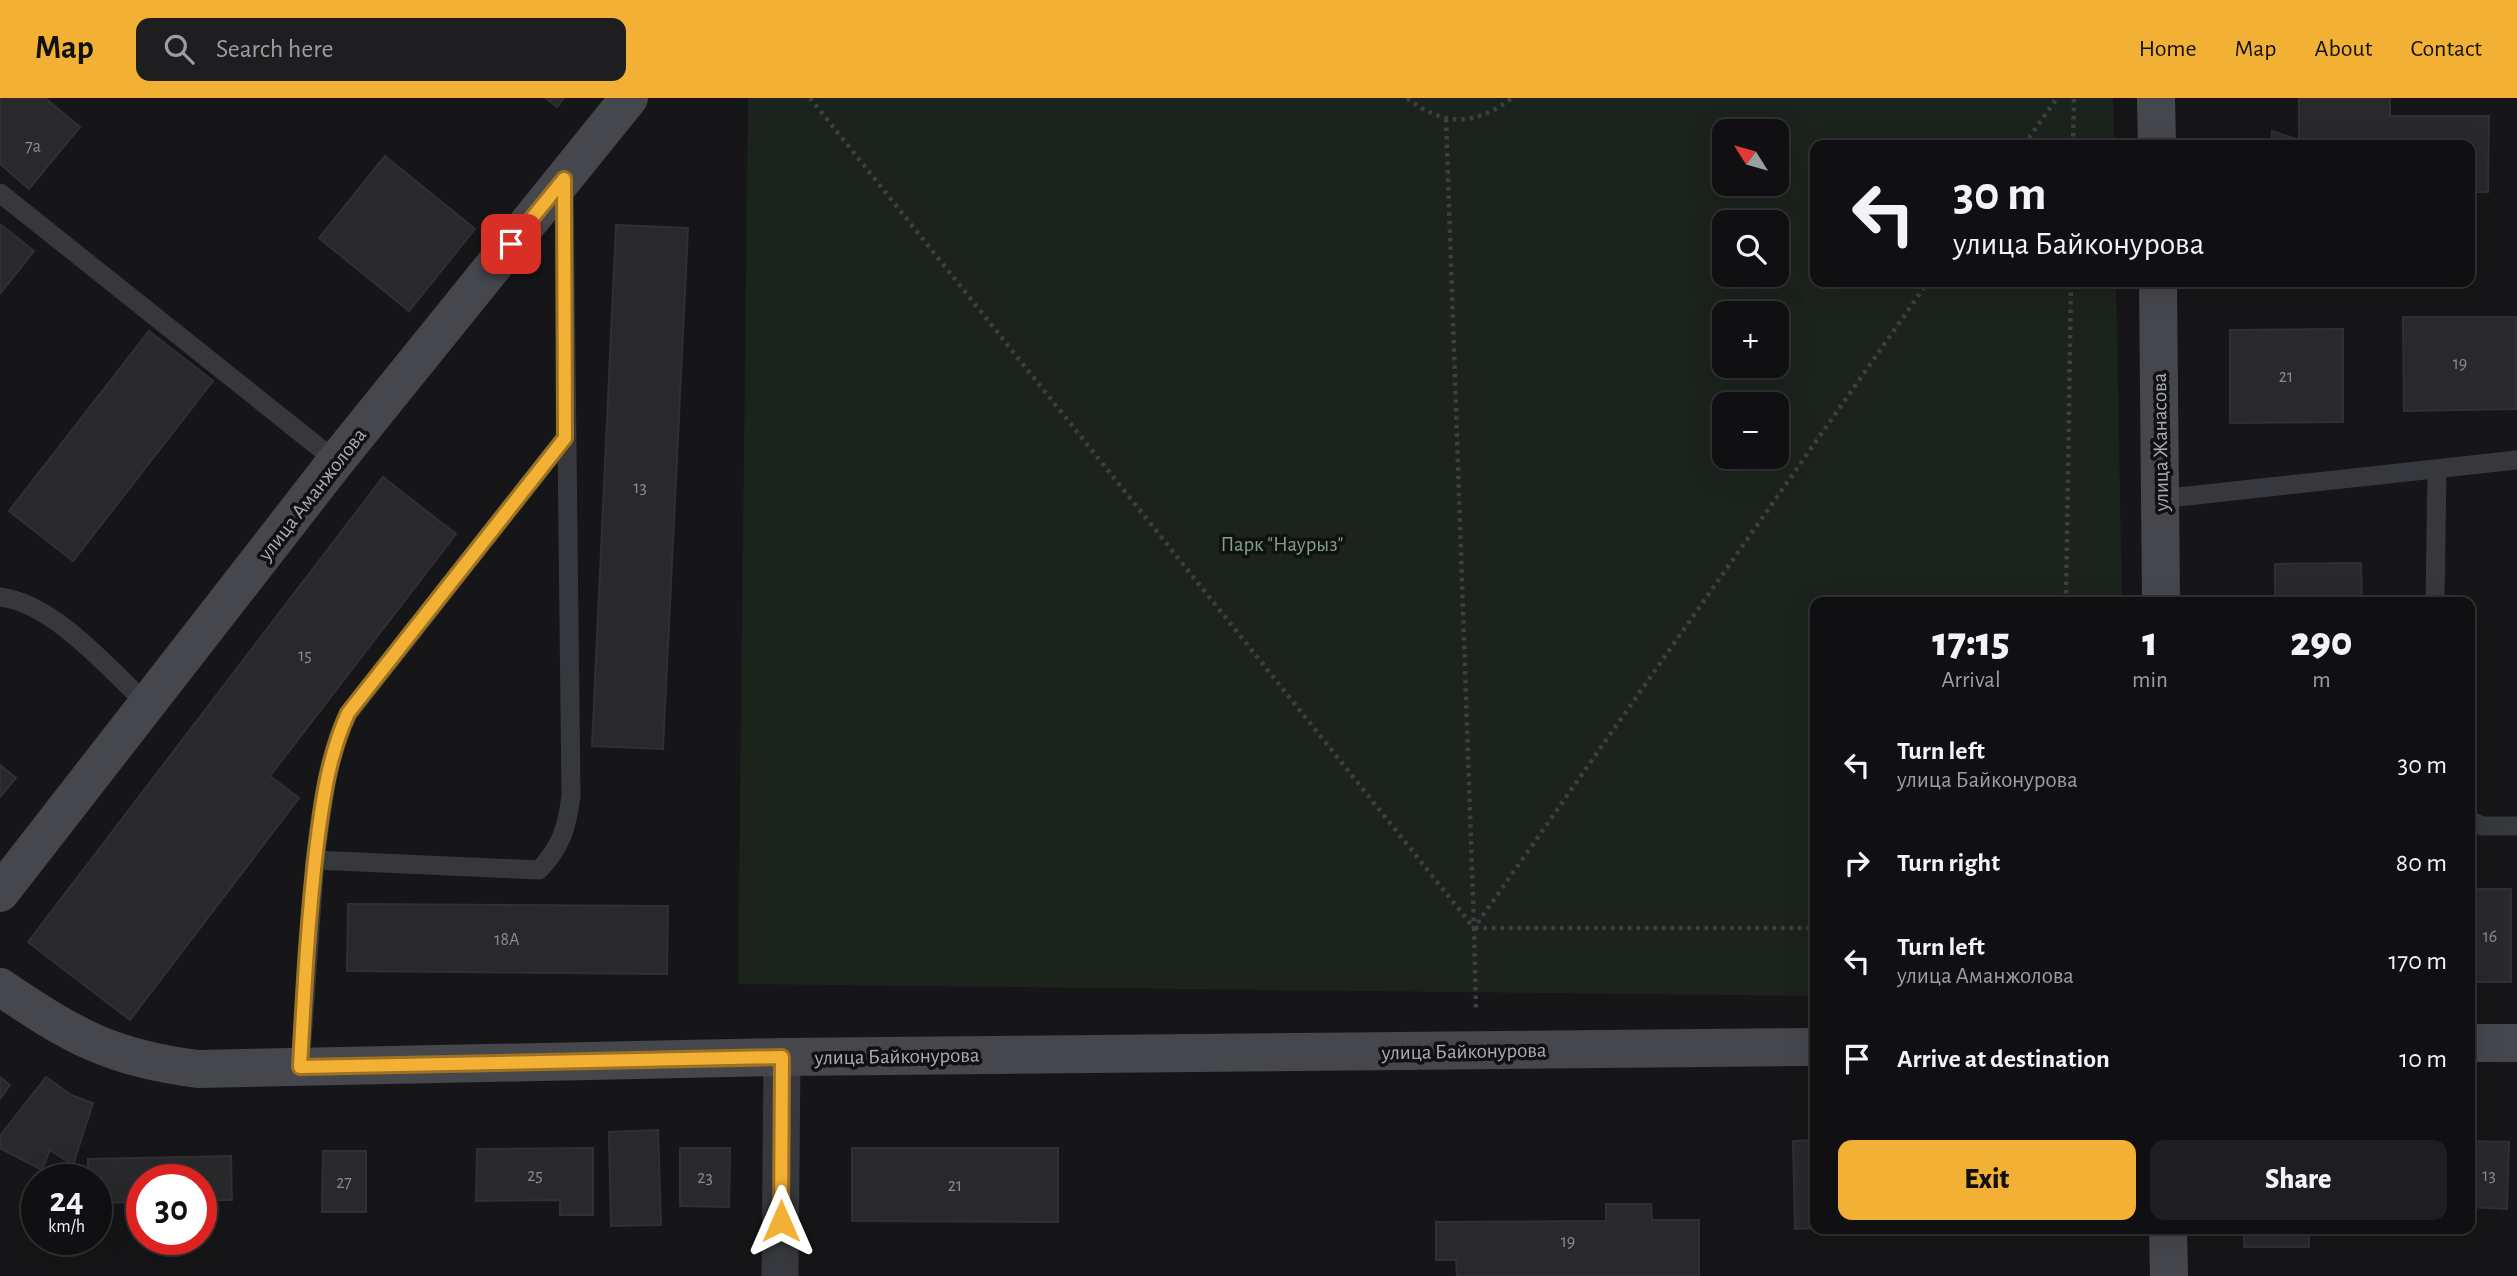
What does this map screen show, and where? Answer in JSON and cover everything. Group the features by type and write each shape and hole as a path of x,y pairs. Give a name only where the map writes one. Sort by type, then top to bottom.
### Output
{"street":[{"name":"улица Аманжолова","path":"0,893 336,461 629,98"},
{"path":"2156,98 2157,140"},
{"name":"улица Жанасова","path":"2158,287 2161,597"},
{"name":"улица Байконурова","path":"0,986 61,1028 104,1049 149,1063 198,1069 782,1057 1810,1047"},
{"path":"2475,1043 2517,1043"},
{"path":"780,1276 782,1057"},
{"path":"2168,1234 2168,1276"}],"lane":[{"path":"315,860 539,870 554,854 567,830 571,796 564,179"},
{"path":"0,193 336,461"},
{"path":"300,1067 315,860 326,778 337,737 348,713 565,438"},
{"path":"2160,499 2517,460"},
{"path":"2435,597 2437,470"},
{"path":"0,597 13,598 54,619 148,705"},
{"path":"2475,823 2482,826 2517,826"}],"path":[{"path":"810,98 1474,928"},
{"path":"1407,98 1423,110 1446,119 1470,120 1493,112 1512,98"},
{"path":"2028,140 2057,98"},
{"path":"2073,140 2074,98"},
{"path":"1446,119 1476,1051"},
{"path":"1474,928 1924,287"},
{"path":"2066,597 2071,287"},
{"path":"1474,928 1810,928"}],"green space":[{"name":"Парк \"Наурыз\"","path":"748,98 2113,98 2114,140 1810,140 1810,287 2116,287 2122,597 1810,597 1810,996 738,984"}],"building":[{"path":"0,98 45,98 80,127 29,189 0,164"},
{"path":"546,98 564,98 557,107"},
{"path":"2299,98 2390,98 2390,116 2489,116 2488,192 2475,192 2475,140 2299,140"},
{"path":"2272,131 2299,140 2272,140"},
{"path":"385,156 475,229 409,311 319,238"},
{"path":"0,224 34,251 0,294"},
{"path":"616,225 688,228 663,749 592,746"},
{"path":"2403,317 2516,317 2516,409 2404,411"},
{"path":"2343,329 2343,422 2230,423 2230,330"},
{"path":"149,331 213,381 73,561 9,511"},
{"path":"383,477 456,534 270,776 299,798 130,1020 28,942"},
{"path":"2361,563 2362,597 2275,597 2275,564"},
{"path":"0,765 16,778 0,797"},
{"path":"2475,889 2511,889 2511,982 2475,982"},
{"path":"348,904 668,906 667,974 347,971"},
{"path":"0,1077 10,1085 0,1099"},
{"path":"46,1077 71,1095 93,1103 73,1164 50,1150 44,1164 31,1164 0,1148 0,1136"},
{"path":"658,1130 661,1225 611,1226 609,1132"},
{"path":"1810,1140 1810,1228 1795,1229 1793,1141"},
{"path":"2475,1141 2509,1142 2507,1209 2475,1207"},
{"path":"593,1148 593,1215 560,1215 560,1200 476,1201 477,1149"},
{"path":"680,1148 730,1148 729,1207 680,1206"},
{"path":"852,1148 1058,1148 1058,1222 852,1221"},
{"path":"323,1151 366,1151 366,1212 322,1212"},
{"path":"231,1156 232,1200 217,1200 217,1164 126,1164 126,1202 112,1203 112,1164 88,1164 88,1159"},
{"path":"1606,1204 1651,1204 1652,1220 1699,1220 1699,1276 1457,1276 1456,1260 1436,1260 1436,1222 1606,1221"},
{"path":"2244,1234 2309,1234 2309,1247 2244,1247"}],"route":[{"path":"511,244 564,179 565,438 348,713 337,737 326,778 315,860 300,1067 782,1057 781,1221"}]}
